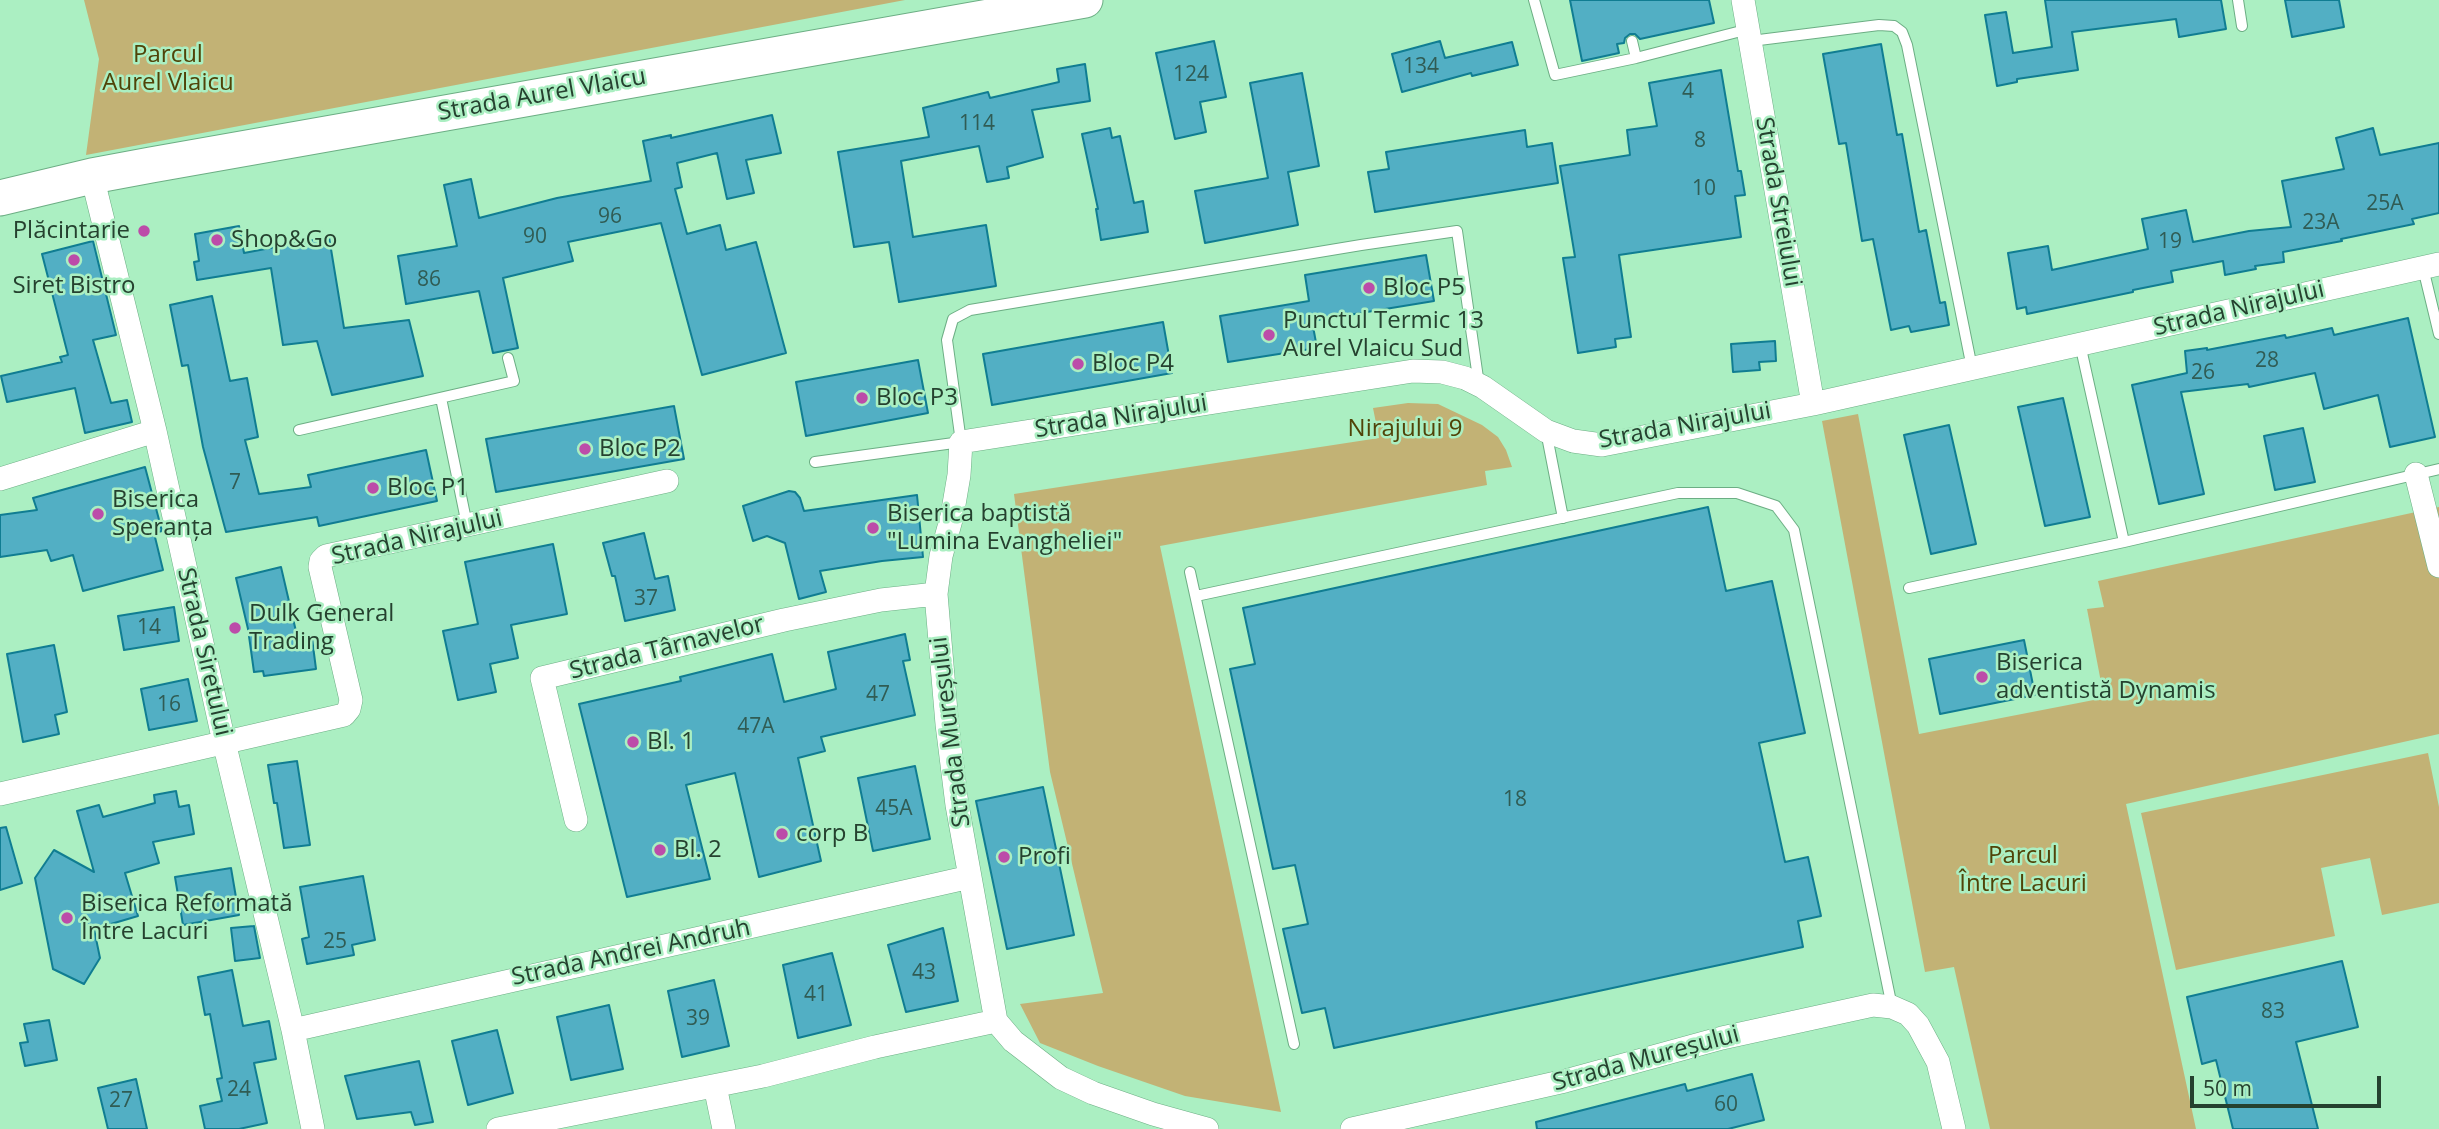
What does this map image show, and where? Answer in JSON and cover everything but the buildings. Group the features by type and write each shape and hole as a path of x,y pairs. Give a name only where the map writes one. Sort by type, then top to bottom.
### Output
{"main road":[{"name":"Strada Aurel Vlaicu","path":"0,198 92,176 1085,0"}],"street":[{"name":"Strada Streiului","path":"1743,0 1813,404"},
{"name":"Strada Siretului","path":"92,176 155,431 224,742 293,1030 313,1129"},
{"name":"Strada Nirajului","path":"961,442 1413,371 1441,372 1465,378 1546,430 1573,441 1602,445 1813,404 2431,266"},
{"path":"0,479 155,431"},
{"name":"Strada Mureșului","path":"961,442 959,475 941,556 936,594 957,805 996,1021"},
{"path":"2416,474 2439,566"},
{"name":"Strada Nirajului","path":"224,742 344,715 349,709 351,700 320,567 326,556 667,481"},
{"name":"Strada Târnavelor","path":"576,820 542,678 784,620 881,600 936,594"},
{"path":"0,794 224,742"},
{"name":"Strada Andrei Andruh","path":"293,1030 970,877"},
{"name":"Strada Mureșului","path":"1352,1129 1565,1081 1722,1038 1856,1008 1873,1005 1892,1007"},
{"path":"1892,1007 1908,1014 1918,1025 1938,1062 1954,1129"},
{"path":"510,1128 715,1086 996,1021 1013,1041 1061,1078 1141,1110 1207,1129"},
{"path":"715,1086 724,1129"}],"lane":[{"path":"1535,0 1555,75 1750,35 1879,25 1894,26 1902,32 1907,45 1972,368"},
{"path":"2238,0 2242,26"},
{"path":"1632,41 1636,58"},
{"path":"961,442 947,340 953,319 970,310 1457,231 1479,385"},
{"path":"2431,266 2439,334"},
{"path":"2080,344 2124,542"},
{"path":"299,430 514,382 508,358"},
{"path":"441,398 467,525"},
{"path":"1546,430 1563,518"},
{"name":"Strada Nirajului","path":"815,462 961,442"},
{"path":"1909,588 2124,542 2439,469"},
{"path":"1196,596 1678,494 1737,494 1776,506 1794,530 1892,1007"},
{"path":"1190,572 1294,1044"}],"green space":[{"name":"Parcul Aurel Vlaicu","path":"84,0 905,0 86,155 99,59"},
{"name":"Nirajului 9","path":"1408,403 1438,404 1482,425 1498,437 1512,467 1485,471 1487,485 1160,546 1281,1112 1185,1096 1040,1043 1020,1004 1103,993 1050,772 1014,494 1379,438 1373,408"},
{"name":"Parcul Între Lacuri","path":"1858,414 1919,734 2104,698 2087,609 2104,607 2098,581 2439,507 2439,734 2126,804 2196,1129 1990,1129 1954,967 1925,972 1822,421"},
{"path":"2428,753 2439,807 2439,903 2382,915 2370,858 2321,868 2335,936 2176,970 2141,813"}],"place":[{"name":"Plăcintarie","path":"144,231"},
{"name":"Shop&Go","path":"217,240"},
{"name":"Siret Bistro","path":"74,260"},
{"name":"Bloc P5","path":"1369,288"},
{"name":"Punctul Termic 13 Aurel Vlaicu Sud","path":"1269,335"},
{"name":"Bloc P4","path":"1078,364"},
{"name":"Bloc P3","path":"862,398"},
{"name":"Bloc P2","path":"585,449"},
{"name":"Bloc P1","path":"373,488"},
{"name":"Biserica Speranța","path":"98,514"},
{"name":"Biserica baptistă \"Lumina Evangheliei\"","path":"873,528"},
{"name":"Dulk General Trading","path":"235,628"},
{"name":"Biserica adventistă Dynamis","path":"1982,677"},
{"name":"Bl. 1","path":"633,742"},
{"name":"corp B","path":"782,834"},
{"name":"Bl. 2","path":"660,850"},
{"name":"Profi","path":"1004,857"},
{"name":"Biserica Reformată Între Lacuri","path":"67,918"}]}
